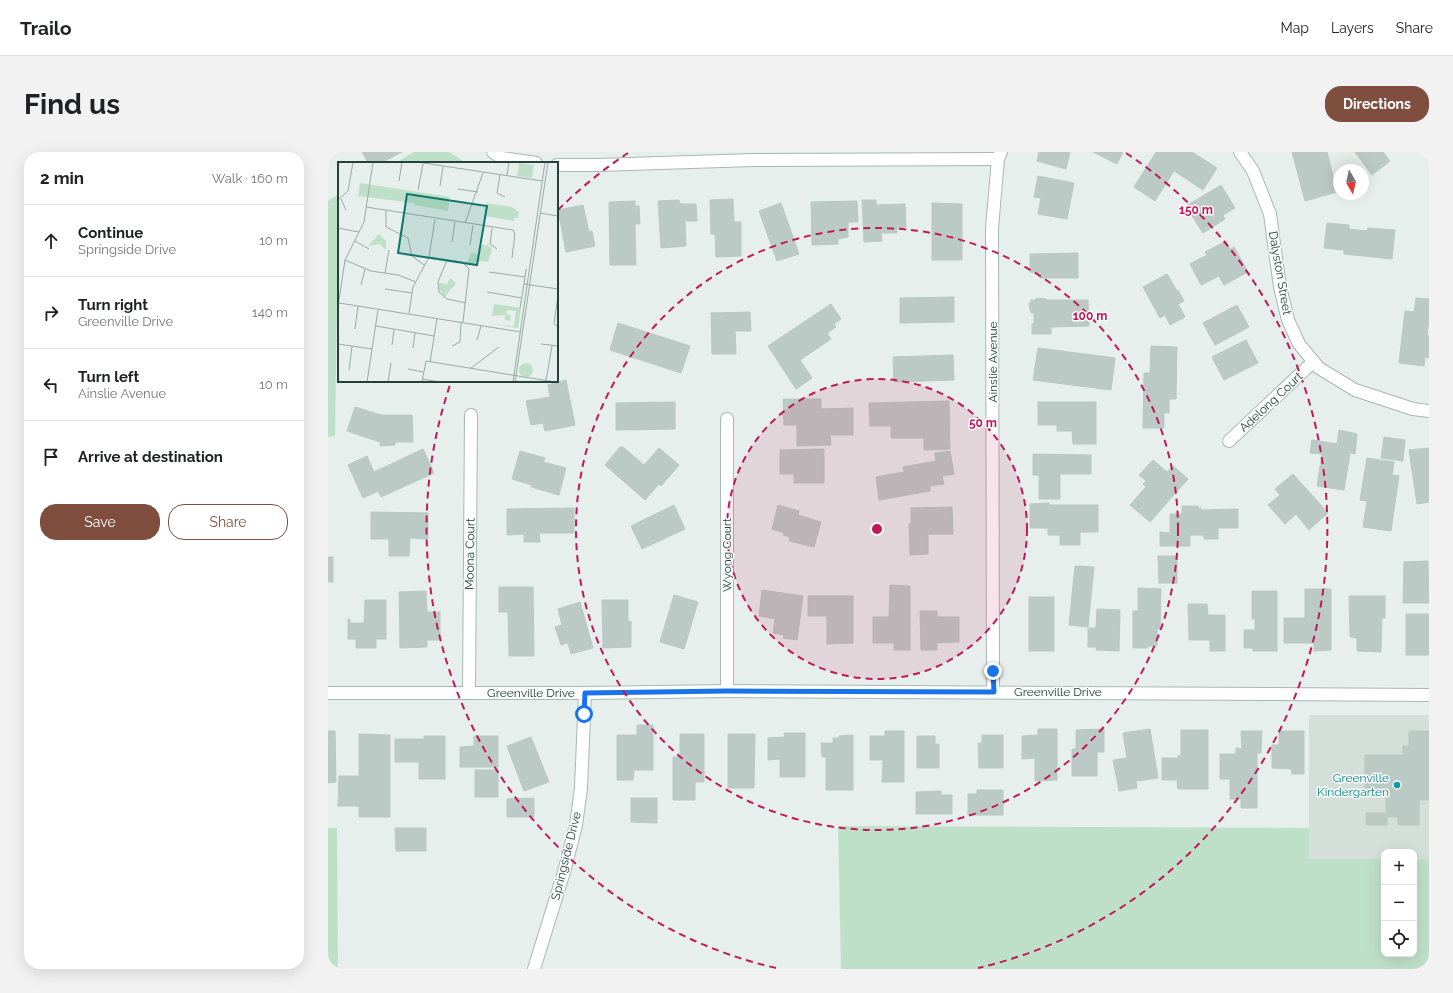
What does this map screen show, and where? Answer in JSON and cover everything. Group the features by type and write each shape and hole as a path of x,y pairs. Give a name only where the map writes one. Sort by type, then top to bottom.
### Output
{"street":[{"path":"493,152 502,158 529,162"},
{"name":"Dalyston Street","path":"1240,152 1253,171 1270,214 1280,286 1288,320 1299,344 1319,368 1354,390 1413,409 1429,411"},
{"path":"558,165 598,165 753,156 1000,156"},
{"name":"Ainslie Avenue","path":"994,692 992,228 1000,156"},
{"name":"Adelong Court","path":"1229,442 1314,362"},
{"name":"Moona Court","path":"469,693 471,415"},
{"name":"Wyong Court","path":"726,418 727,691"},
{"name":"Greenville Drive","path":"328,693 585,693 727,691 1429,694"},
{"name":"Springside Drive","path":"534,969 564,872 576,825 581,788 585,693"}],"shaded area":[{"path":"1309,715 1429,715 1429,859 1417,859 1417,849 1381,849 1381,859 1309,859"}],"green space":[{"path":"414,152 449,152 464,162 397,162"},
{"path":"338,195 338,304 335,436 328,437 328,201"},
{"path":"838,826 1309,828 1309,859 1381,859 1381,957 1417,957 1417,859 1429,859 1429,969 841,969"},
{"path":"328,828 337,828 338,969 328,969"}],"building":[{"path":"362,152 402,152 383,162 367,162"},
{"path":"1039,152 1070,152 1066,169 1037,161"},
{"path":"1093,152 1123,152 1117,164"},
{"path":"1156,152 1192,152 1217,168 1203,190 1174,171 1155,201 1134,187"},
{"path":"1292,152 1327,152 1333,176 1333,193 1305,201"},
{"path":"1355,152 1383,152 1390,161 1372,175 1369,171 1369,164 1364,164"},
{"path":"1038,176 1074,183 1067,219 1038,214 1041,198 1034,197"},
{"path":"1221,185 1235,208 1223,215 1225,219 1203,233 1186,206"},
{"path":"733,199 734,222 741,222 741,256 716,257 715,234 711,234 710,200"},
{"path":"679,200 680,204 696,204 697,221 685,221 686,246 661,248 658,201"},
{"path":"862,200 876,200 876,205 905,204 906,227 897,228 897,233 881,233 882,241 864,242"},
{"path":"635,201 635,206 639,206 640,224 635,224 636,265 610,265 609,202"},
{"path":"857,201 858,222 848,222 848,237 838,239 838,244 812,245 811,202"},
{"path":"781,203 799,254 777,261 759,211"},
{"path":"932,203 962,204 962,260 932,260"},
{"path":"583,205 589,232 592,231 595,246 566,252 558,210"},
{"path":"1327,223 1349,225 1349,229 1367,231 1368,228 1395,230 1392,259 1344,254 1344,250 1324,248"},
{"path":"1226,241 1230,249 1234,247 1248,272 1224,285 1219,276 1201,285 1190,264 1207,255 1205,252"},
{"path":"1078,253 1078,278 1040,278 1040,273 1030,272 1030,254"},
{"path":"1167,274 1184,301 1178,304 1185,317 1170,325 1165,315 1160,318 1143,287"},
{"path":"954,297 954,322 900,323 900,298"},
{"path":"1036,298 1046,300 1088,300 1089,326 1051,327 1051,334 1032,334 1034,313 1031,313 1029,303 1031,303 1031,300 1036,300"},
{"path":"1416,298 1429,299 1427,335 1429,336 1429,358 1425,357 1424,366 1399,363 1405,311 1414,312"},
{"path":"831,304 841,319 834,324 836,327 827,333 831,339 800,360 812,378 796,389 768,346"},
{"path":"1237,305 1249,327 1215,345 1203,323"},
{"path":"750,312 751,331 735,331 736,354 712,354 711,313"},
{"path":"618,323 690,346 681,373 610,350"},
{"path":"1246,340 1258,363 1224,380 1212,357"},
{"path":"1151,346 1177,347 1176,399 1169,399 1169,413 1164,412 1164,428 1143,428 1144,373 1150,373"},
{"path":"1038,348 1115,358 1111,390 1033,380"},
{"path":"953,355 954,380 894,382 893,357"},
{"path":"566,380 575,425 545,431 543,423 531,425 526,401 550,397 548,385"},
{"path":"783,399 821,399 821,409 853,408 853,435 830,435 831,445 797,446 797,425 784,425"},
{"path":"949,401 950,449 924,450 924,438 891,438 891,426 870,426 869,403"},
{"path":"675,402 675,429 616,430 616,403"},
{"path":"1038,402 1096,402 1096,444 1073,444 1072,431 1057,431 1057,425 1038,425"},
{"path":"355,407 381,415 412,415 413,442 395,442 395,445 380,446 380,442 347,431"},
{"path":"1339,430 1357,434 1355,454 1350,453 1344,490 1317,486 1322,454 1310,453 1312,440 1337,444"},
{"path":"1384,437 1405,440 1403,461 1381,458"},
{"path":"620,447 623,447 644,465 659,448 679,465 661,486 659,484 645,500 605,465"},
{"path":"1429,448 1429,502 1417,504 1409,450"},
{"path":"423,449 434,473 381,497 378,491 363,498 348,465 367,456 374,472"},
{"path":"824,449 824,483 794,483 794,474 780,474 780,450"},
{"path":"520,451 545,458 543,462 566,468 559,495 531,487 532,485 512,479"},
{"path":"950,451 954,474 942,476 944,484 930,486 930,491 879,500 876,477 904,472 903,467 936,461 935,453"},
{"path":"1033,454 1091,455 1091,474 1060,474 1060,499 1039,499 1039,475 1033,475"},
{"path":"1367,458 1394,462 1392,475 1399,476 1391,531 1363,527 1367,501 1360,500"},
{"path":"1153,460 1167,472 1173,466 1188,479 1150,522 1130,505 1146,487 1143,484 1146,481 1139,475"},
{"path":"1293,474 1328,513 1309,530 1296,514 1285,524 1268,505 1280,495 1275,489"},
{"path":"1049,503 1049,505 1098,505 1098,532 1080,532 1080,545 1060,545 1060,535 1048,535 1048,528 1030,528 1030,504"},
{"path":"674,505 685,529 642,549 631,526"},
{"path":"778,505 799,511 798,515 821,522 814,547 789,541 790,537 783,535 784,533 772,529"},
{"path":"1182,506 1198,506 1201,510 1238,509 1238,528 1218,528 1218,539 1204,539 1204,535 1190,535 1190,546 1160,546 1160,532 1170,533 1170,514 1182,514"},
{"path":"952,507 953,534 928,534 928,554 910,555 909,524 911,524 911,508"},
{"path":"574,508 574,533 539,533 540,542 524,542 524,534 507,535 507,509"},
{"path":"371,512 428,513 428,539 410,538 409,556 389,556 389,539 371,539"},
{"path":"1158,556 1177,556 1177,583 1159,583"},
{"path":"328,557 333,557 333,582 328,582"},
{"path":"1428,561 1429,603 1403,603 1404,562"},
{"path":"1075,566 1094,567 1088,627 1069,625"},
{"path":"890,585 910,586 910,650 894,650 894,643 873,643 873,617 889,617"},
{"path":"499,587 533,587 534,656 509,656 508,612 499,612"},
{"path":"1138,588 1161,589 1160,629 1157,629 1157,646 1147,646 1148,648 1133,648 1133,611 1138,611"},
{"path":"1305,589 1331,589 1331,650 1314,651 1314,643 1284,643 1284,618 1305,618"},
{"path":"762,590 803,596 797,640 783,638 784,635 773,633 775,619 759,616"},
{"path":"426,591 427,612 440,612 440,640 427,640 427,647 400,648 399,592"},
{"path":"1252,591 1277,591 1277,651 1253,651 1253,648 1244,648 1244,630 1255,630 1255,619 1252,619"},
{"path":"674,595 698,602 684,649 660,642"},
{"path":"808,596 853,596 853,643 827,644 827,616 808,616"},
{"path":"1349,596 1385,596 1385,618 1382,618 1381,652 1357,651 1357,638 1350,637"},
{"path":"1029,597 1054,597 1054,651 1029,651"},
{"path":"365,600 386,600 386,639 376,639 376,648 356,648 356,639 348,639 348,619 350,619 350,623 364,623"},
{"path":"602,600 628,600 628,622 631,621 631,647 603,648"},
{"path":"580,602 593,648 571,654 568,643 561,645 555,627 562,625 558,609"},
{"path":"1188,604 1207,604 1208,615 1225,615 1225,651 1210,651 1210,640 1189,640"},
{"path":"1097,609 1120,610 1119,651 1096,650 1097,647 1088,647 1088,628 1096,628"},
{"path":"920,611 937,611 937,617 959,617 959,642 937,643 937,650 921,650"},
{"path":"1406,614 1429,614 1429,655 1406,655"},
{"path":"637,725 653,725 653,770 634,770 633,780 617,780 617,735 637,735"},
{"path":"1038,729 1057,729 1057,780 1035,781 1035,758 1022,759 1022,736 1038,735"},
{"path":"1104,729 1104,752 1097,752 1097,776 1072,776 1072,749 1076,749 1076,730"},
{"path":"1150,729 1158,778 1136,781 1137,788 1119,791 1113,760 1127,758 1123,733"},
{"path":"1181,730 1208,730 1208,789 1178,789 1177,780 1162,780 1162,758 1178,758 1178,756 1181,755"},
{"path":"328,731 335,731 336,782 328,783"},
{"path":"885,731 904,731 904,782 882,782 883,760 870,760 870,736 885,736"},
{"path":"1241,731 1262,731 1261,753 1257,753 1257,808 1241,808 1241,799 1230,799 1230,779 1220,779 1220,754 1236,754 1236,748 1242,749"},
{"path":"1279,731 1304,731 1304,774 1292,774 1291,769 1272,768 1272,745 1279,745"},
{"name":"Greenville Kindergarten","path":"1409,731 1429,731 1429,800 1419,800 1419,825 1398,825 1398,817 1387,817 1387,825 1366,825 1366,813 1386,813 1386,792 1365,792 1365,755 1403,755 1403,746 1409,746"},
{"path":"784,733 805,733 805,777 780,777 780,759 768,760 768,738 785,737"},
{"path":"359,734 390,735 390,817 359,817 359,806 338,806 339,776 359,776"},
{"path":"680,734 704,734 704,782 695,782 695,800 673,800 673,757 680,757"},
{"path":"728,734 755,734 754,788 728,788"},
{"path":"853,735 853,790 826,790 826,757 822,757 821,743 833,743 833,738"},
{"path":"982,735 1003,735 1003,768 979,768 978,743 982,743"},
{"path":"424,736 445,736 445,779 419,779 419,762 395,762 395,739 424,739"},
{"path":"474,736 498,736 498,767 460,767 460,747 474,746"},
{"path":"917,736 935,736 935,744 939,744 939,768 917,768"},
{"path":"531,737 549,782 524,791 507,746"},
{"path":"475,770 498,770 498,797 475,797"},
{"path":"977,790 1003,790 1003,815 968,815 968,794 977,794"},
{"path":"941,791 941,795 952,795 952,814 916,814 916,792"},
{"path":"534,798 534,817 507,817 507,799"},
{"path":"631,798 657,798 657,823 631,822"},
{"path":"395,828 426,828 426,851 396,851"}],"place":[{"name":"Greenville Kindergarten","path":"1397,785"}],"route":[{"path":"584,714 585,693 727,691 994,692 993,671"}]}
